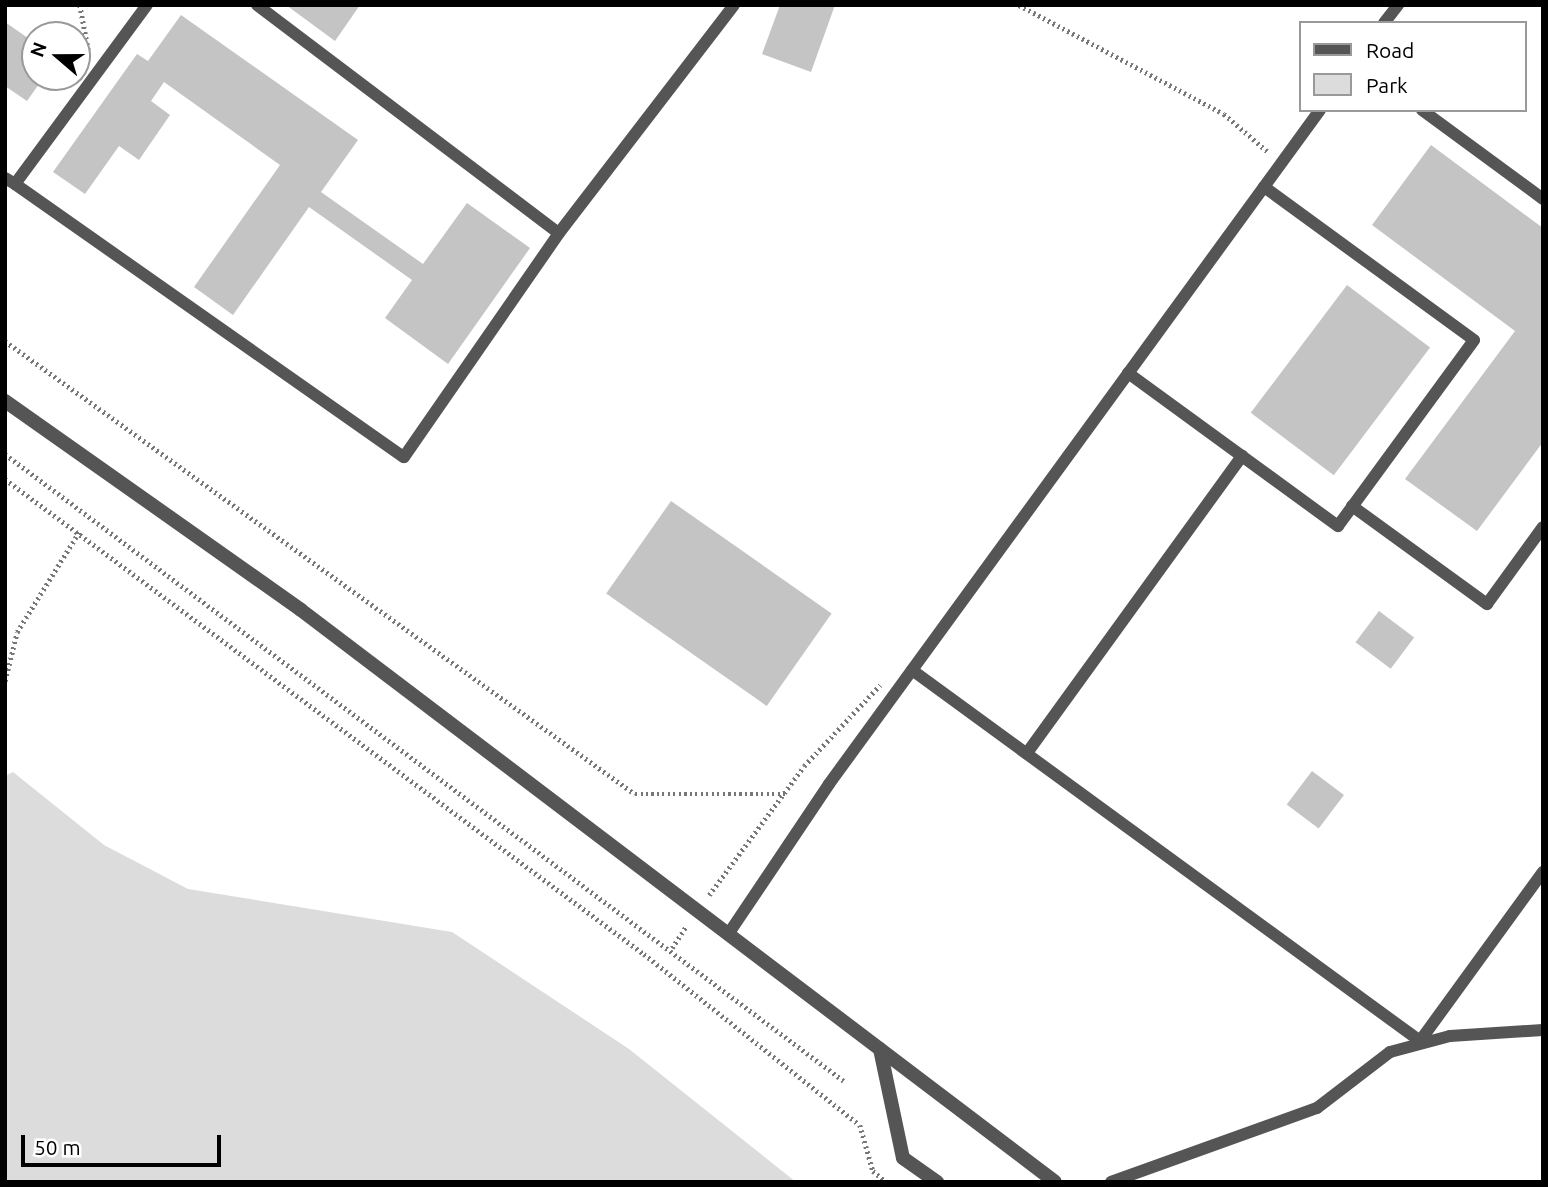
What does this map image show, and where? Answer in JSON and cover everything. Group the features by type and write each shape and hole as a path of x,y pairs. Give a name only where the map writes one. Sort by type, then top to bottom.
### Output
{"street":[{"path":"5,401 301,610 1055,1182"},
{"path":"880,1049 903,1158 937,1182"}],"lane":[{"path":"147,5 10,181 404,457 559,233 734,5"},
{"path":"257,5 559,233"},
{"path":"1386,21 1398,5"},
{"path":"729,933 912,670 1319,112"},
{"path":"1425,112 1543,199"},
{"path":"1128,373 1338,526 1474,340 1264,187"},
{"path":"1027,753 1242,456"},
{"path":"1352,506 1487,604 1543,527"},
{"path":"912,670 1420,1041 1543,872"},
{"path":"1111,1182 1317,1108 1390,1052 1450,1036 1543,1030"}],"path":[{"path":"80,5 93,75"},
{"path":"1019,5 1224,114 1273,156"},
{"path":"5,341 635,794 785,794"},
{"path":"5,454 672,948 844,1081"},
{"path":"5,479 633,946 860,1125 873,1171 886,1182"},
{"path":"5,681 17,632 79,532"},
{"path":"672,948 804,766"}],"green space":[{"path":"13,772 104,845 188,889 452,932 629,1049 796,1182 5,1182 5,776"}],"building":[{"path":"286,5 360,5 335,41"},
{"path":"780,5 835,5 811,72 762,54"},
{"path":"181,15 358,140 321,192 423,264 467,203 530,248 448,364 385,318 412,280 309,207 233,315 194,287 280,165 164,82 151,101 170,115 139,160 119,146 85,194 53,172 137,54 148,61"},
{"path":"5,22 21,33 21,91 34,91 27,101 5,86"},
{"path":"1431,145 1543,228 1543,442 1477,531 1405,479 1515,331 1372,225"},
{"path":"1347,285 1430,348 1334,475 1251,413"},
{"path":"671,501 832,613 767,706 606,594"},
{"path":"1379,611 1414,637 1391,669 1356,642"},
{"path":"1312,771 1344,795 1319,829 1287,805"}]}
